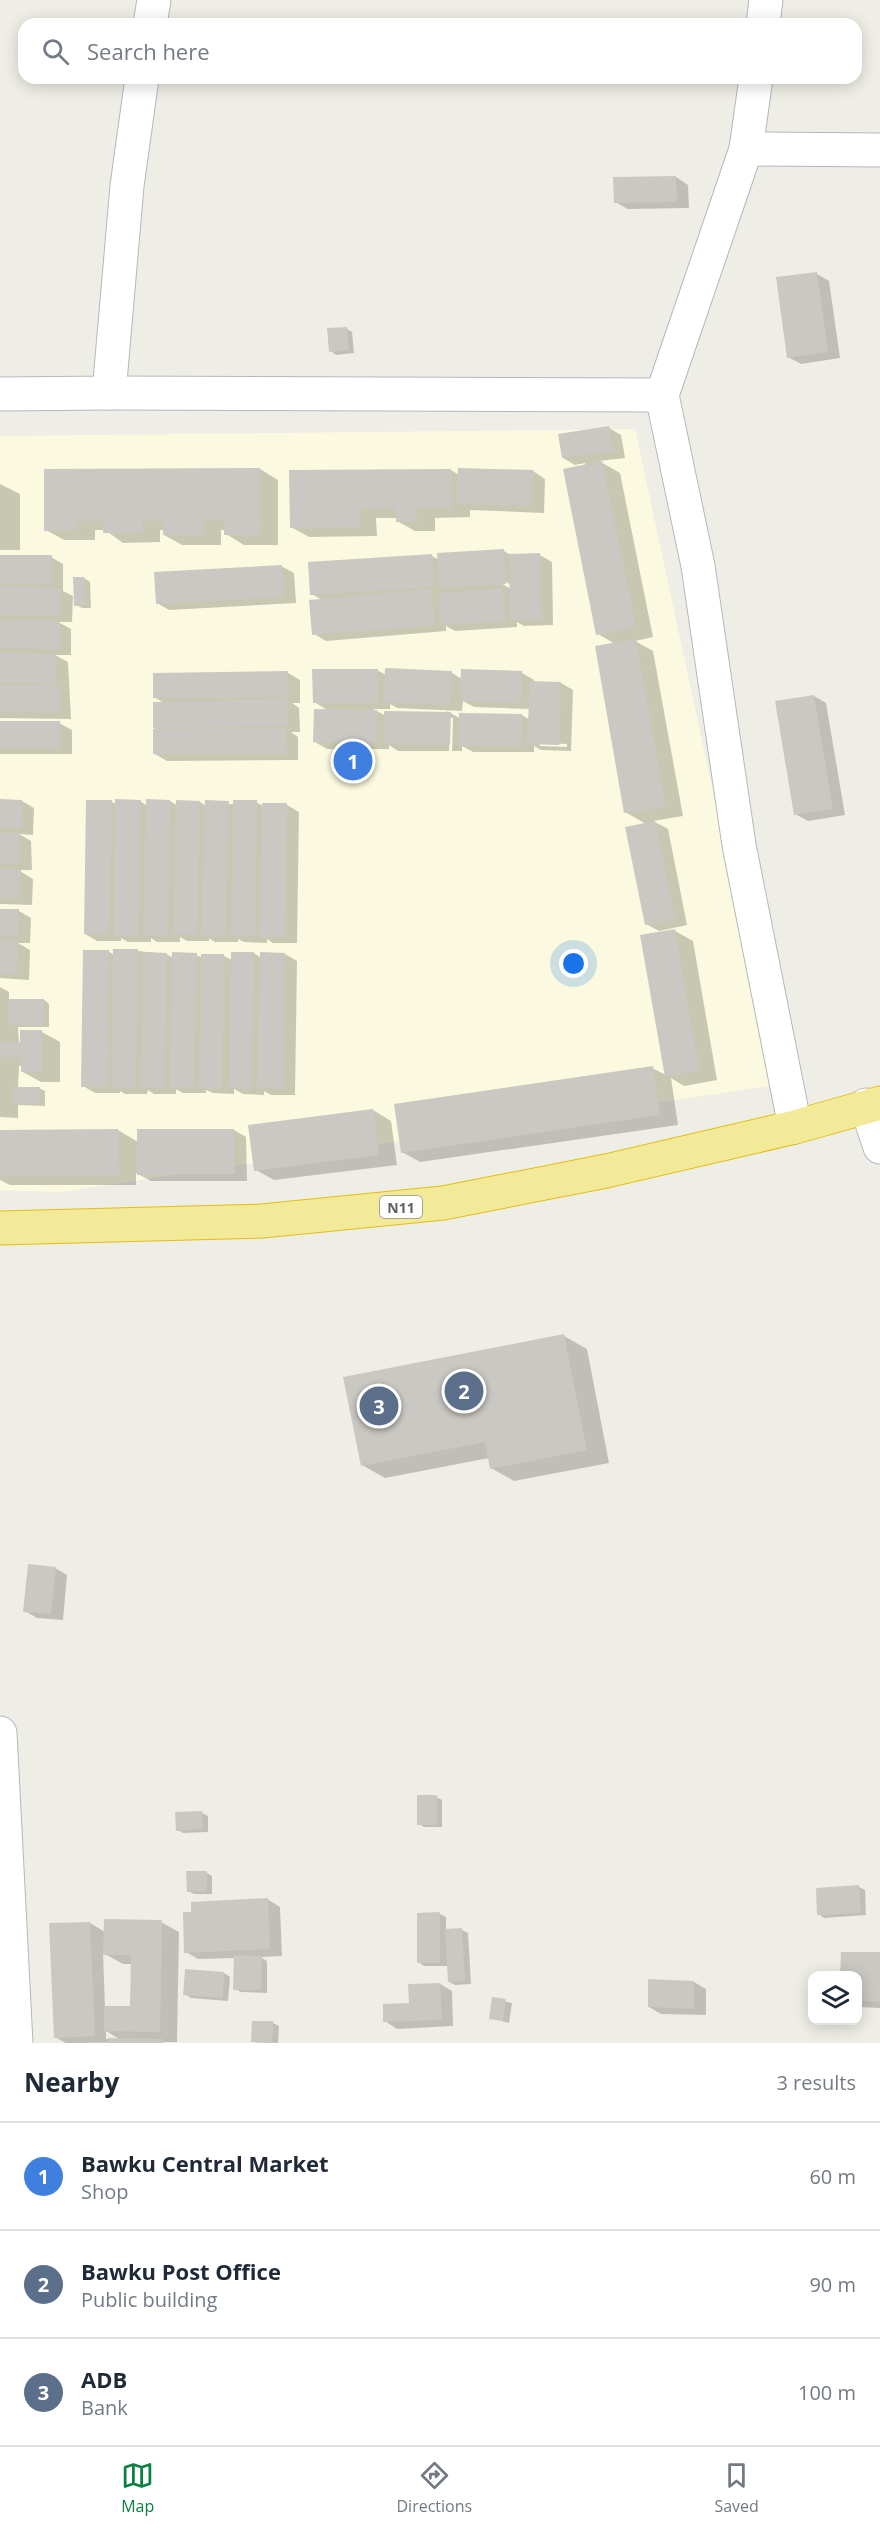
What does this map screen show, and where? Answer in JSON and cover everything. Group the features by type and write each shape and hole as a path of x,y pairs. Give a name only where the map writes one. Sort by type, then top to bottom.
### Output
{"highway":[{"name":"N11","path":"0,1228 262,1221 443,1203 606,1171 795,1127 873,1104"}],"street":[{"path":"151,18 154,0"},
{"path":"764,18 766,0"},
{"path":"109,393 127,186 141,84"},
{"path":"755,84 746,149 662,394 698,566 739,845 795,1127"},
{"path":"746,149 880,150"},
{"path":"0,394 662,394"},
{"path":"873,1104 880,1147"},
{"path":"0,1734 16,2043"}],"shaded area":[{"path":"635,429 776,1085 60,1192 0,1190 0,436"}],"building":[{"path":"676,176 677,202 614,203 613,177"},
{"path":"817,272 828,352 787,358 776,277"},
{"path":"347,327 349,350 329,352 327,328"},
{"path":"609,426 613,451 562,458 558,434"},
{"path":"602,461 636,627 596,635 563,469"},
{"path":"260,468 261,535 224,535 224,520 203,520 203,535 163,535 163,520 142,521 143,533 103,533 103,521 77,521 77,530 44,531 44,469"},
{"path":"458,468 533,470 532,506 456,503"},
{"path":"451,469 452,508 417,508 417,521 396,522 396,508 359,509 359,527 290,528 289,470"},
{"path":"504,549 506,584 439,588 437,553"},
{"path":"540,553 541,619 510,620 509,554"},
{"path":"432,554 434,587 310,595 308,562"},
{"path":"0,555 52,555 51,584 0,584"},
{"path":"282,565 284,597 156,604 154,572"},
{"path":"73,577 84,577 85,605 74,606"},
{"path":"0,586 61,588 60,616 0,615"},
{"path":"503,588 505,621 441,625 439,593"},
{"path":"431,589 435,625 312,635 309,600"},
{"path":"0,620 59,621 59,649 0,648"},
{"path":"636,639 665,806 624,813 595,646"},
{"path":"0,653 56,654 56,684 0,682"},
{"path":"385,668 452,671 450,705 384,702"},
{"path":"312,669 378,669 378,703 313,703"},
{"path":"461,669 522,671 521,703 460,701"},
{"path":"288,671 289,697 153,698 153,673"},
{"path":"530,681 561,682 559,745 527,744"},
{"path":"0,685 59,685 59,712 0,712"},
{"path":"814,695 833,809 794,815 775,701"},
{"path":"287,699 288,726 153,728 153,702"},
{"path":"314,709 377,710 377,743 313,742"},
{"path":"384,711 451,712 450,745 384,744"},
{"path":"459,713 522,714 522,746 459,746"},
{"path":"0,721 60,721 60,748 0,748"},
{"path":"286,728 287,754 153,754 153,729"},
{"path":"0,799 22,800 21,828 0,828"},
{"path":"115,799 141,800 139,936 114,935"},
{"path":"146,799 170,800 168,936 143,936"},
{"path":"86,800 112,800 109,935 84,934"},
{"path":"176,800 200,801 197,935 173,934"},
{"path":"205,800 229,801 226,936 201,936"},
{"path":"233,800 257,800 255,936 231,936"},
{"path":"262,803 287,803 285,937 259,937"},
{"path":"655,821 675,919 645,925 625,827"},
{"path":"0,833 19,833 20,864 0,864"},
{"path":"0,869 21,870 20,899 0,898"},
{"path":"0,909 19,909 18,937 0,936"},
{"path":"675,929 699,1070 665,1077 640,935"},
{"path":"0,940 18,941 17,974 0,973"},
{"path":"113,949 138,949 136,1088 111,1087"},
{"path":"83,950 109,950 108,1087 81,1087"},
{"path":"143,952 167,953 164,1088 140,1088"},
{"path":"172,952 197,953 194,1087 170,1087"},
{"path":"231,952 254,952 252,1089 229,1088"},
{"path":"260,952 285,953 283,1089 257,1088"},
{"path":"201,954 224,954 222,1088 199,1087"},
{"path":"8,999 44,999 43,1025 8,1025"},
{"path":"20,1030 42,1030 42,1072 21,1072 21,1057 0,1057 0,1042 20,1042"},
{"path":"653,1066 660,1115 401,1153 394,1104"},
{"path":"13,1087 40,1087 40,1104 13,1104"},
{"path":"373,1109 379,1155 254,1171 248,1125"},
{"path":"118,1129 119,1175 0,1176 0,1130"},
{"path":"137,1129 234,1129 235,1174 137,1175"},
{"path":"564,1334 587,1450 490,1469 485,1442 361,1466 343,1377"},
{"path":"28,1564 56,1567 51,1614 23,1612"},
{"path":"417,1795 437,1795 437,1825 417,1825"},
{"path":"202,1811 203,1829 176,1831 175,1812"},
{"path":"186,1871 207,1871 207,1891 187,1892"},
{"path":"859,1885 861,1913 817,1915 816,1888"},
{"path":"268,1898 270,1949 184,1953 183,1912 191,1912 191,1902"},
{"path":"440,1912 440,1963 417,1963 417,1913"},
{"path":"104,1919 162,1920 160,2032 104,2031 104,2006 130,2006 131,1955 103,1955"},
{"path":"90,1922 95,2036 54,2038 49,1923"},
{"path":"462,1928 465,1981 448,1982 445,1929"},
{"path":"841,1952 880,1952 880,2002 862,2001 862,1971 840,1971"},
{"path":"234,1955 262,1956 261,1990 233,1990"},
{"path":"185,1969 224,1972 223,1998 183,1995"},
{"path":"648,1979 694,1981 694,2009 648,2007"},
{"path":"440,1983 442,2020 383,2022 383,2004 409,2003 408,1984"},
{"path":"492,1997 506,1999 503,2021 489,2019"},
{"path":"252,2021 273,2021 272,2043 251,2042"},
{"path":"108,2038 163,2039 163,2043 107,2043"}],"place":[{"name":"Bawku Central Market","path":"353,761"},
{"name":"Bawku Post Office","path":"464,1391"},
{"name":"ADB","path":"379,1406"}]}
